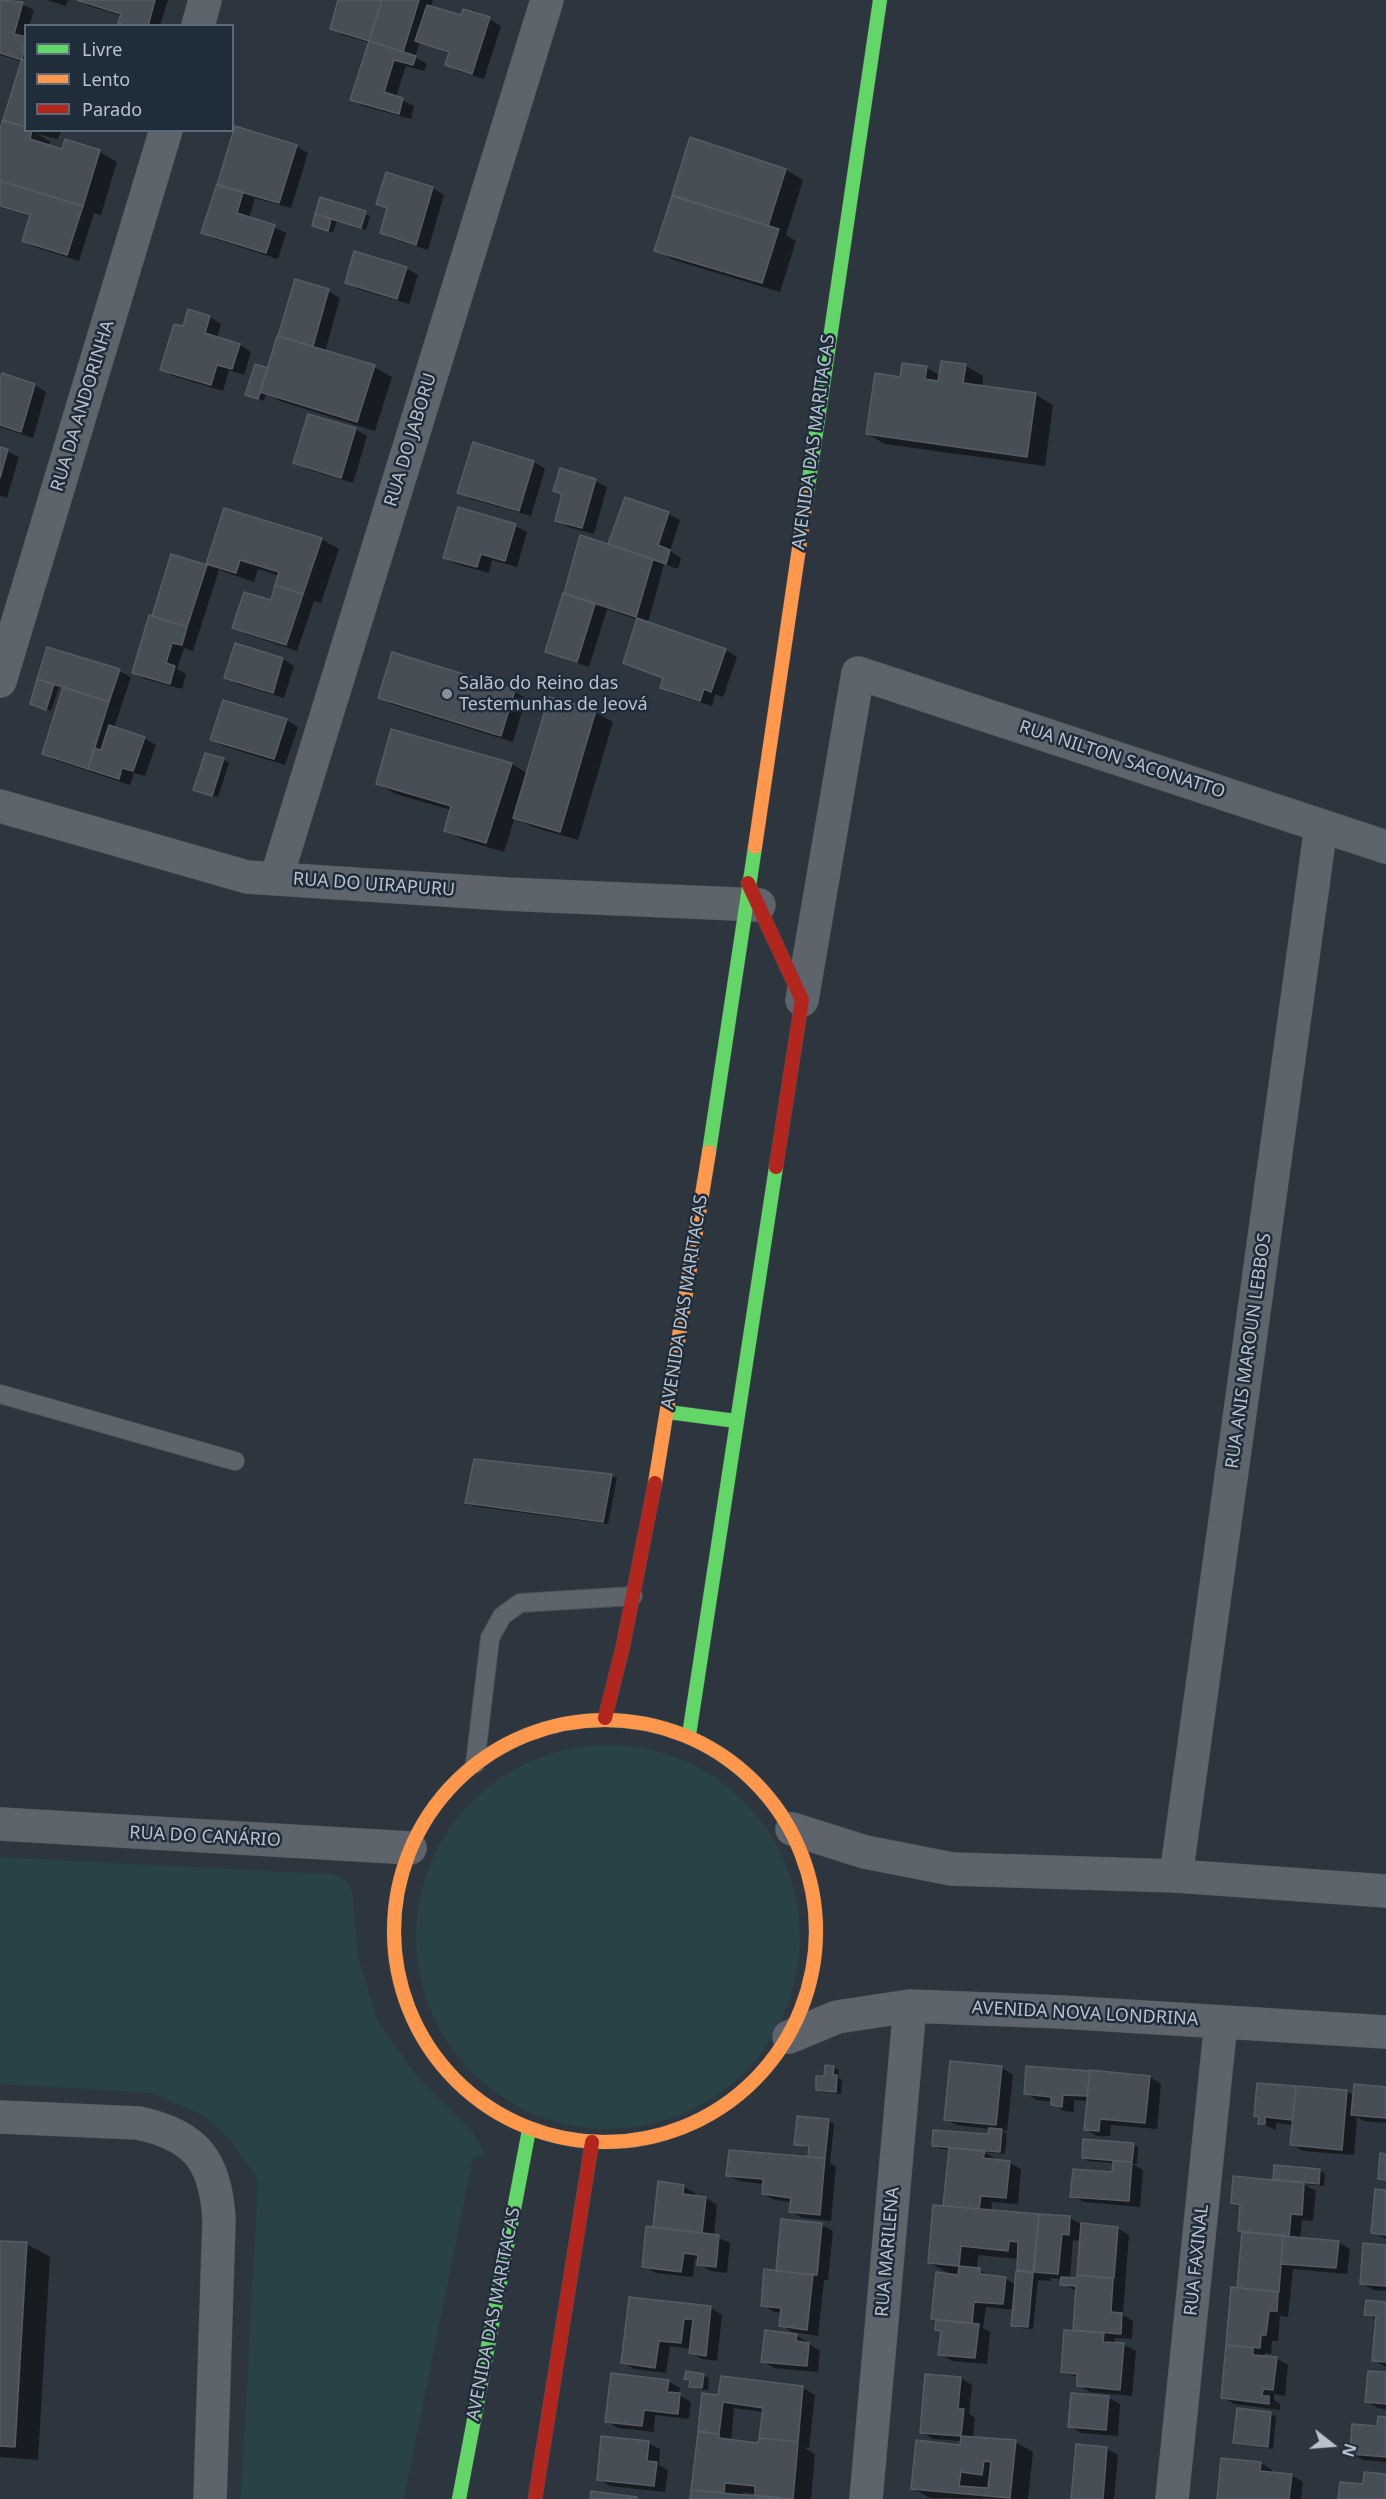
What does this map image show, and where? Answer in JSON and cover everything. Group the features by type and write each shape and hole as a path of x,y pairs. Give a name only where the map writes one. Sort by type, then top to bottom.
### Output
{"street":[{"path":"199,24 205,0"},
{"name":"RUA DO JABORU","path":"276,879 547,0"},
{"name":"AVENIDA DAS MARITACAS","path":"605,1718 633,1596 668,1412 751,897 879,0"},
{"name":"RUA DA ANDORINHA","path":"0,681 165,132"},
{"name":"RUA NILTON SACONATTO","path":"802,1000 858,673 1386,847"},
{"name":"RUA DO UIRAPURU","path":"0,806 247,877 505,894 751,897"},
{"name":"RUA ANIS MAROUN LEBBOS","path":"1176,1876 1322,826"},
{"path":"688,1735 802,1000 751,897"},
{"path":"668,1412 736,1421"},
{"path":"605,1718 648,1722 688,1735 726,1756 763,1789 792,1829 811,1880 817,1934 809,1987 789,2037 758,2078 719,2110 673,2132 626,2143 576,2142 529,2130 485,2107 449,2075 420,2036 402,1991 394,1943 397,1895 410,1848 427,1816 449,1788 475,1764 504,1744 536,1730 570,1721 605,1718"},
{"name":"RUA DO CANÁRIO","path":"0,1824 410,1848"},
{"path":"792,1829 865,1852 952,1869 1176,1876 1386,1890"},
{"name":"AVENIDA NOVA LONDRINA","path":"789,2037 837,2017 910,2006 1386,2032"},
{"name":"RUA MARILENA","path":"866,2499 910,2006"},
{"name":"RUA FAXINAL","path":"1172,2499 1221,2022"},
{"path":"0,2117 138,2123 155,2126 172,2132 186,2141 200,2153 209,2169 218,2202 219,2220 210,2499"},
{"name":"AVENIDA DAS MARITACAS","path":"459,2499 529,2130"},
{"path":"535,2499 592,2142"}],"lane":[{"path":"0,1394 235,1461"},
{"path":"475,1764 490,1638 502,1616 520,1603 633,1596"}],"green space":[{"path":"608,1745 645,1749 682,1759 715,1777 744,1801 768,1830 786,1863 796,1900 800,1937 796,1974 786,2011 768,2044 744,2073 715,2097 682,2115 645,2125 608,2129 571,2125 534,2115 501,2097 472,2073 448,2044 430,2011 420,1974 416,1937 420,1900 430,1863 448,1830 472,1801 501,1777 534,1759 571,1749"},
{"path":"0,1857 330,1874 341,1877 349,1885 352,1891 358,1957 379,2024 417,2076 473,2132 486,2155 473,2158 404,2499 241,2499 258,2180 232,2142 203,2115 152,2093 0,2084"}],"building":[{"path":"0,0 23,2 14,34 24,36 22,60 0,53"},
{"path":"77,0 155,0 149,24 118,23 121,14"},
{"path":"338,0 382,0 369,41 330,29"},
{"path":"382,0 419,0 403,52 369,41"},
{"path":"427,5 461,15 463,9 490,17 472,74 445,65 449,52 415,41"},
{"path":"369,41 416,56 413,65 394,60 384,92 403,98 399,114 350,100"},
{"path":"22,59 24,60 24,126 3,120"},
{"path":"2,121 24,126 24,132 32,132 30,139 62,149 65,139 100,150 83,206 0,181"},
{"path":"235,126 297,145 279,203 217,185"},
{"path":"690,137 786,169 768,226 672,195"},
{"path":"386,172 433,187 416,245 380,233 387,208 376,204"},
{"path":"0,181 83,206 67,255 22,241 30,215 0,206"},
{"path":"217,184 243,192 237,213 275,225 266,253 201,233"},
{"path":"672,196 779,229 762,283 654,251"},
{"path":"320,197 366,211 361,228 315,214"},
{"path":"315,214 331,219 328,231 312,226"},
{"path":"354,251 407,267 397,299 345,283"},
{"path":"295,279 329,289 313,346 278,336"},
{"path":"188,309 210,316 205,333 240,344 232,369 217,365 211,385 160,370 174,324 183,326"},
{"path":"277,336 375,365 357,422 260,392"},
{"path":"941,361 966,364 963,383 1036,393 1027,457 866,434 875,373 900,377 902,363 927,366 925,379 938,381"},
{"path":"255,364 268,368 258,399 245,395"},
{"path":"2,373 35,384 21,432 0,425"},
{"path":"308,414 356,428 341,478 293,463"},
{"path":"473,442 534,461 519,511 457,493"},
{"path":"0,447 8,449 0,478"},
{"path":"560,468 596,479 582,528 555,521 562,494 553,491"},
{"path":"625,497 669,512 658,545 670,550 666,564 608,544"},
{"path":"458,507 516,524 505,561 481,554 477,567 443,558"},
{"path":"224,508 322,538 303,594 275,585 279,572 240,560 236,573 206,564"},
{"path":"580,535 653,559 636,617 564,593"},
{"path":"171,554 207,565 187,627 152,616"},
{"path":"275,585 303,594 286,645 232,628 244,592 271,600"},
{"path":"563,593 595,604 577,662 545,652"},
{"path":"149,615 187,627 182,645 172,643 166,663 175,666 170,684 132,673"},
{"path":"637,618 726,649 711,692 704,689 700,701 660,688 663,678 623,663"},
{"path":"235,643 283,658 273,693 224,678"},
{"path":"47,647 120,669 109,702 37,679"},
{"name":"Salão do Reino das Testemunhas de Jeová","path":"392,652 515,690 501,736 378,698"},
{"path":"37,679 54,684 46,710 30,704"},
{"path":"63,687 109,702 88,769 42,754"},
{"path":"549,697 596,710 560,832 513,818"},
{"path":"223,700 287,719 274,759 210,740"},
{"path":"109,725 145,737 133,771 122,768 119,779 88,769 94,748 101,750"},
{"path":"391,729 512,763 486,843 444,831 451,806 376,784"},
{"path":"205,753 224,758 212,796 193,790"},
{"path":"474,1459 612,1474 603,1522 465,1503"},
{"path":"950,2061 1002,2066 996,2125 944,2120"},
{"path":"825,2065 834,2066 833,2075 837,2075 836,2092 816,2090 816,2076 824,2076"},
{"path":"1026,2066 1090,2071 1087,2096 1063,2095 1062,2107 1051,2105 1051,2097 1024,2094"},
{"path":"1090,2070 1150,2076 1145,2123 1100,2119 1099,2131 1084,2130"},
{"path":"1257,2083 1296,2086 1292,2120 1265,2117 1265,2124 1258,2124 1259,2117 1254,2116"},
{"path":"1354,2084 1386,2087 1386,2118 1351,2115"},
{"path":"1296,2086 1347,2090 1342,2150 1290,2145"},
{"path":"797,2116 829,2119 825,2158 808,2157 809,2146 794,2145"},
{"path":"989,2128 1002,2129 1000,2152 932,2146 933,2130 988,2134"},
{"path":"1083,2139 1134,2143 1132,2162 1082,2158"},
{"path":"949,2148 985,2151 983,2158 1010,2161 1006,2198 981,2196 979,2209 943,2206"},
{"path":"729,2150 825,2158 820,2215 789,2212 791,2198 762,2194 763,2179 726,2176"},
{"path":"1380,2153 1386,2154 1386,2180 1378,2179"},
{"path":"1113,2161 1132,2162 1129,2201 1070,2197 1073,2169 1112,2172"},
{"path":"1274,2165 1320,2169 1319,2184 1273,2179"},
{"path":"1233,2176 1304,2183 1302,2215 1291,2214 1289,2236 1238,2231 1240,2205 1231,2203"},
{"path":"658,2181 684,2185 683,2194 706,2197 702,2233 653,2227"},
{"path":"1375,2189 1386,2190 1386,2235 1371,2233"},
{"path":"933,2205 1039,2214 1033,2272 1017,2270 1018,2242 1009,2241 1008,2251 961,2246 959,2266 928,2263"},
{"path":"1039,2214 1070,2216 1069,2235 1062,2234 1058,2274 1034,2272"},
{"path":"781,2219 822,2223 817,2275 776,2271"},
{"path":"1081,2223 1118,2227 1114,2278 1077,2275"},
{"path":"646,2226 719,2235 716,2267 697,2265 698,2255 684,2253 681,2272 642,2267"},
{"path":"1242,2232 1283,2236 1279,2292 1237,2288"},
{"path":"1283,2236 1339,2241 1336,2268 1281,2264"},
{"path":"0,2241 27,2242 15,2447 0,2446"},
{"path":"1363,2243 1386,2245 1386,2286 1360,2284"},
{"path":"959,2266 980,2268 980,2274 1006,2277 1003,2304 974,2302 972,2323 931,2319 936,2272 958,2275"},
{"path":"764,2269 813,2275 807,2330 779,2326 781,2308 761,2306"},
{"path":"1016,2271 1033,2273 1028,2327 1011,2326"},
{"path":"1077,2275 1113,2279 1111,2312 1122,2313 1121,2334 1073,2330 1076,2286 1060,2285 1061,2277 1077,2278"},
{"path":"1231,2287 1278,2292 1277,2311 1269,2311 1266,2335 1261,2335 1260,2348 1226,2345"},
{"path":"629,2297 711,2306 706,2356 689,2353 693,2319 684,2319 681,2343 659,2341 655,2368 621,2363"},
{"path":"1366,2300 1386,2302 1386,2362 1372,2361 1376,2316 1364,2315"},
{"path":"936,2320 979,2324 975,2358 938,2355 941,2331 935,2330"},
{"path":"765,2330 797,2334 796,2341 809,2343 807,2366 761,2362"},
{"path":"1064,2330 1104,2333 1103,2342 1124,2343 1120,2390 1077,2386 1077,2374 1061,2372"},
{"path":"1226,2345 1253,2348 1253,2355 1277,2357 1273,2390 1263,2389 1262,2396 1269,2396 1269,2404 1221,2398"},
{"path":"686,2371 704,2374 702,2388 689,2387 690,2380 684,2379"},
{"path":"1368,2371 1386,2372 1386,2404 1365,2402"},
{"path":"611,2373 669,2380 667,2392 680,2393 678,2414 644,2410 642,2426 605,2422"},
{"path":"925,2374 961,2377 958,2409 964,2409 961,2436 920,2433"},
{"path":"721,2376 803,2386 798,2442 759,2438 763,2408 723,2402 719,2434 698,2431 702,2393 718,2395"},
{"path":"1071,2393 1109,2396 1106,2430 1068,2427"},
{"path":"1237,2408 1271,2412 1268,2447 1233,2443"},
{"path":"1378,2416 1386,2417 1386,2457 1350,2454 1352,2424 1377,2426"},
{"path":"698,2432 719,2434 719,2438 758,2443 759,2438 798,2442 793,2499 755,2495 755,2486 725,2483 724,2493 691,2490"},
{"path":"601,2436 649,2441 647,2461 657,2462 654,2486 597,2480"},
{"path":"961,2436 1016,2440 1010,2498 911,2489 916,2440 960,2445"},
{"path":"1076,2444 1107,2447 1103,2499 1071,2499"},
{"path":"1221,2458 1261,2462 1260,2471 1292,2474 1289,2499 1217,2499"},
{"path":"984,2461 991,2462 988,2488 959,2486 961,2472 982,2475"},
{"path":"1364,2472 1386,2474 1386,2499 1338,2499 1340,2482 1363,2484"},
{"path":"691,2490 786,2499 690,2499"},
{"path":"591,2491 637,2497 637,2499 590,2499"}],"traffic: fast":[{"path":"807,494 880,0"},
{"path":"709,1152 755,847"},
{"path":"689,1735 776,1167"},
{"path":"668,1412 736,1421"},
{"path":"459,2499 529,2130"}],"traffic: slow":[{"path":"755,847 807,494"},
{"path":"655,1483 709,1152"},
{"path":"605,1720 646,1724 686,1736 722,1755 755,1781 781,1814 800,1850 812,1890 816,1931 812,1972 800,2012 781,2048 755,2081 722,2107 686,2126 646,2138 605,2142 564,2138 524,2126 488,2107 455,2081 429,2048 410,2012 398,1972 394,1931 398,1890 410,1850 429,1814 455,1781 488,1755 524,1736 564,1724 605,1720"}],"traffic: jam":[{"path":"748,883 802,1000 776,1167"},
{"path":"605,1718 623,1646 655,1483"},
{"path":"535,2499 592,2142"}],"place":[{"name":"Salão do Reino das Testemunhas de Jeová","path":"447,694"}]}
